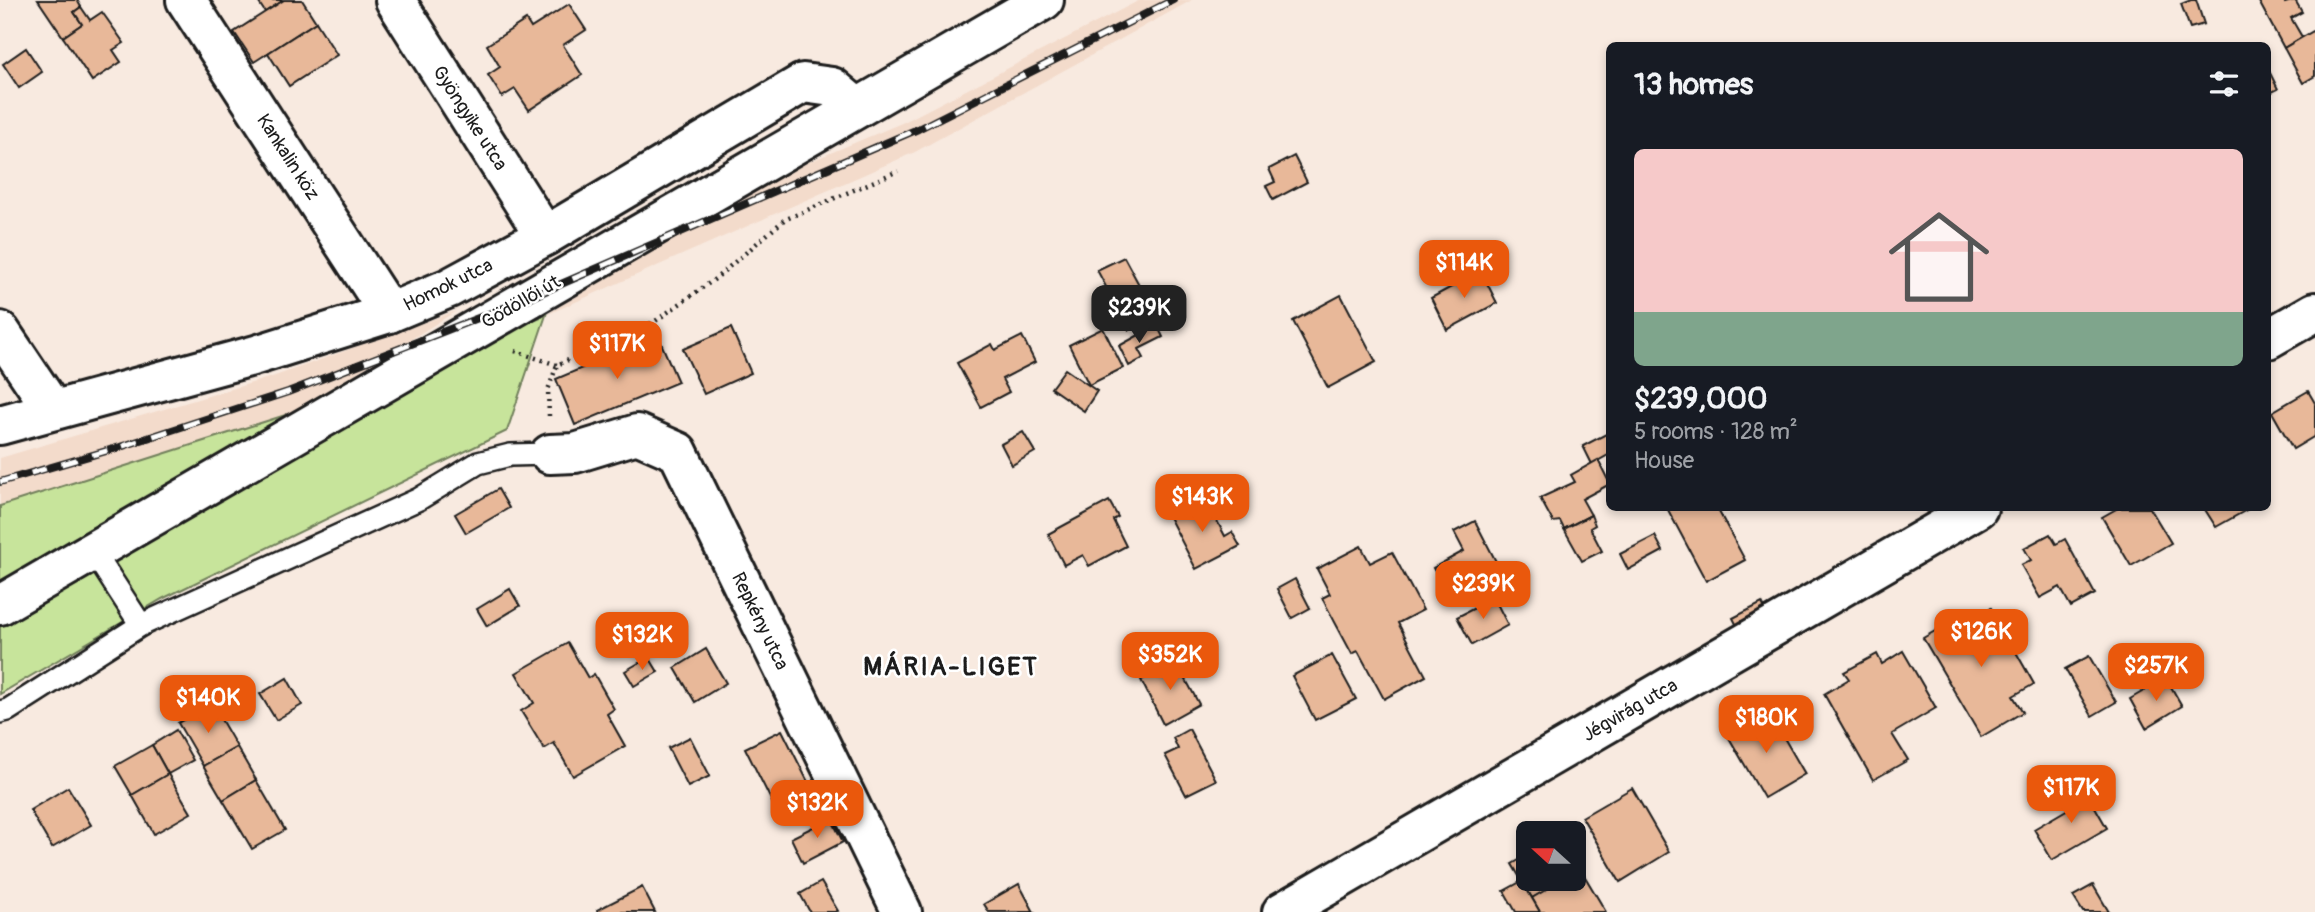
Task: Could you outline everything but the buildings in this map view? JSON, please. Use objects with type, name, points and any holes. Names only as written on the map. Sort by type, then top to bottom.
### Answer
[{"type":"street","name":"Kankalin köz","points":[[186,0],[389,313]]},
{"type":"street","name":"Gyöngyike utca","points":[[395,0],[545,236]]},
{"type":"street","name":"Gödöllői út","points":[[0,605],[1044,0]]},
{"type":"street","name":"Homok utca","points":[[0,425],[256,355],[389,313],[449,288],[545,236],[803,83],[832,87],[857,108]]},
{"type":"street","points":[[2271,337],[2315,312]]},
{"type":"street","points":[[0,331],[53,410]]},
{"type":"street","name":"Repkény utca","points":[[550,454],[575,453],[637,434],[678,452],[902,912]]},
{"type":"street","name":"Jégvirág utca","points":[[1282,912],[1973,511]]},
{"type":"lane","points":[[0,712],[8,710],[141,625],[419,499],[478,463],[510,455],[550,454]]},
{"type":"lane","points":[[93,551],[141,625]]},
{"type":"path","points":[[550,454],[548,390],[557,365],[654,322],[715,279],[784,220],[898,172]]},
{"type":"shaded area","points":[[1140,0],[1192,0],[915,152],[546,315],[759,183],[904,122]]},
{"type":"shaded area","points":[[456,311],[295,412],[0,506],[0,458],[275,376]]},
{"type":"green space","points":[[546,315],[507,431],[162,599],[0,694],[0,506],[295,412]]},
{"type":"railway","points":[[0,482],[120,447],[288,392],[522,301],[918,129],[1173,0]]},
{"type":"district","name":"MÁRIA-LIGET","points":[[951,667]]}]
